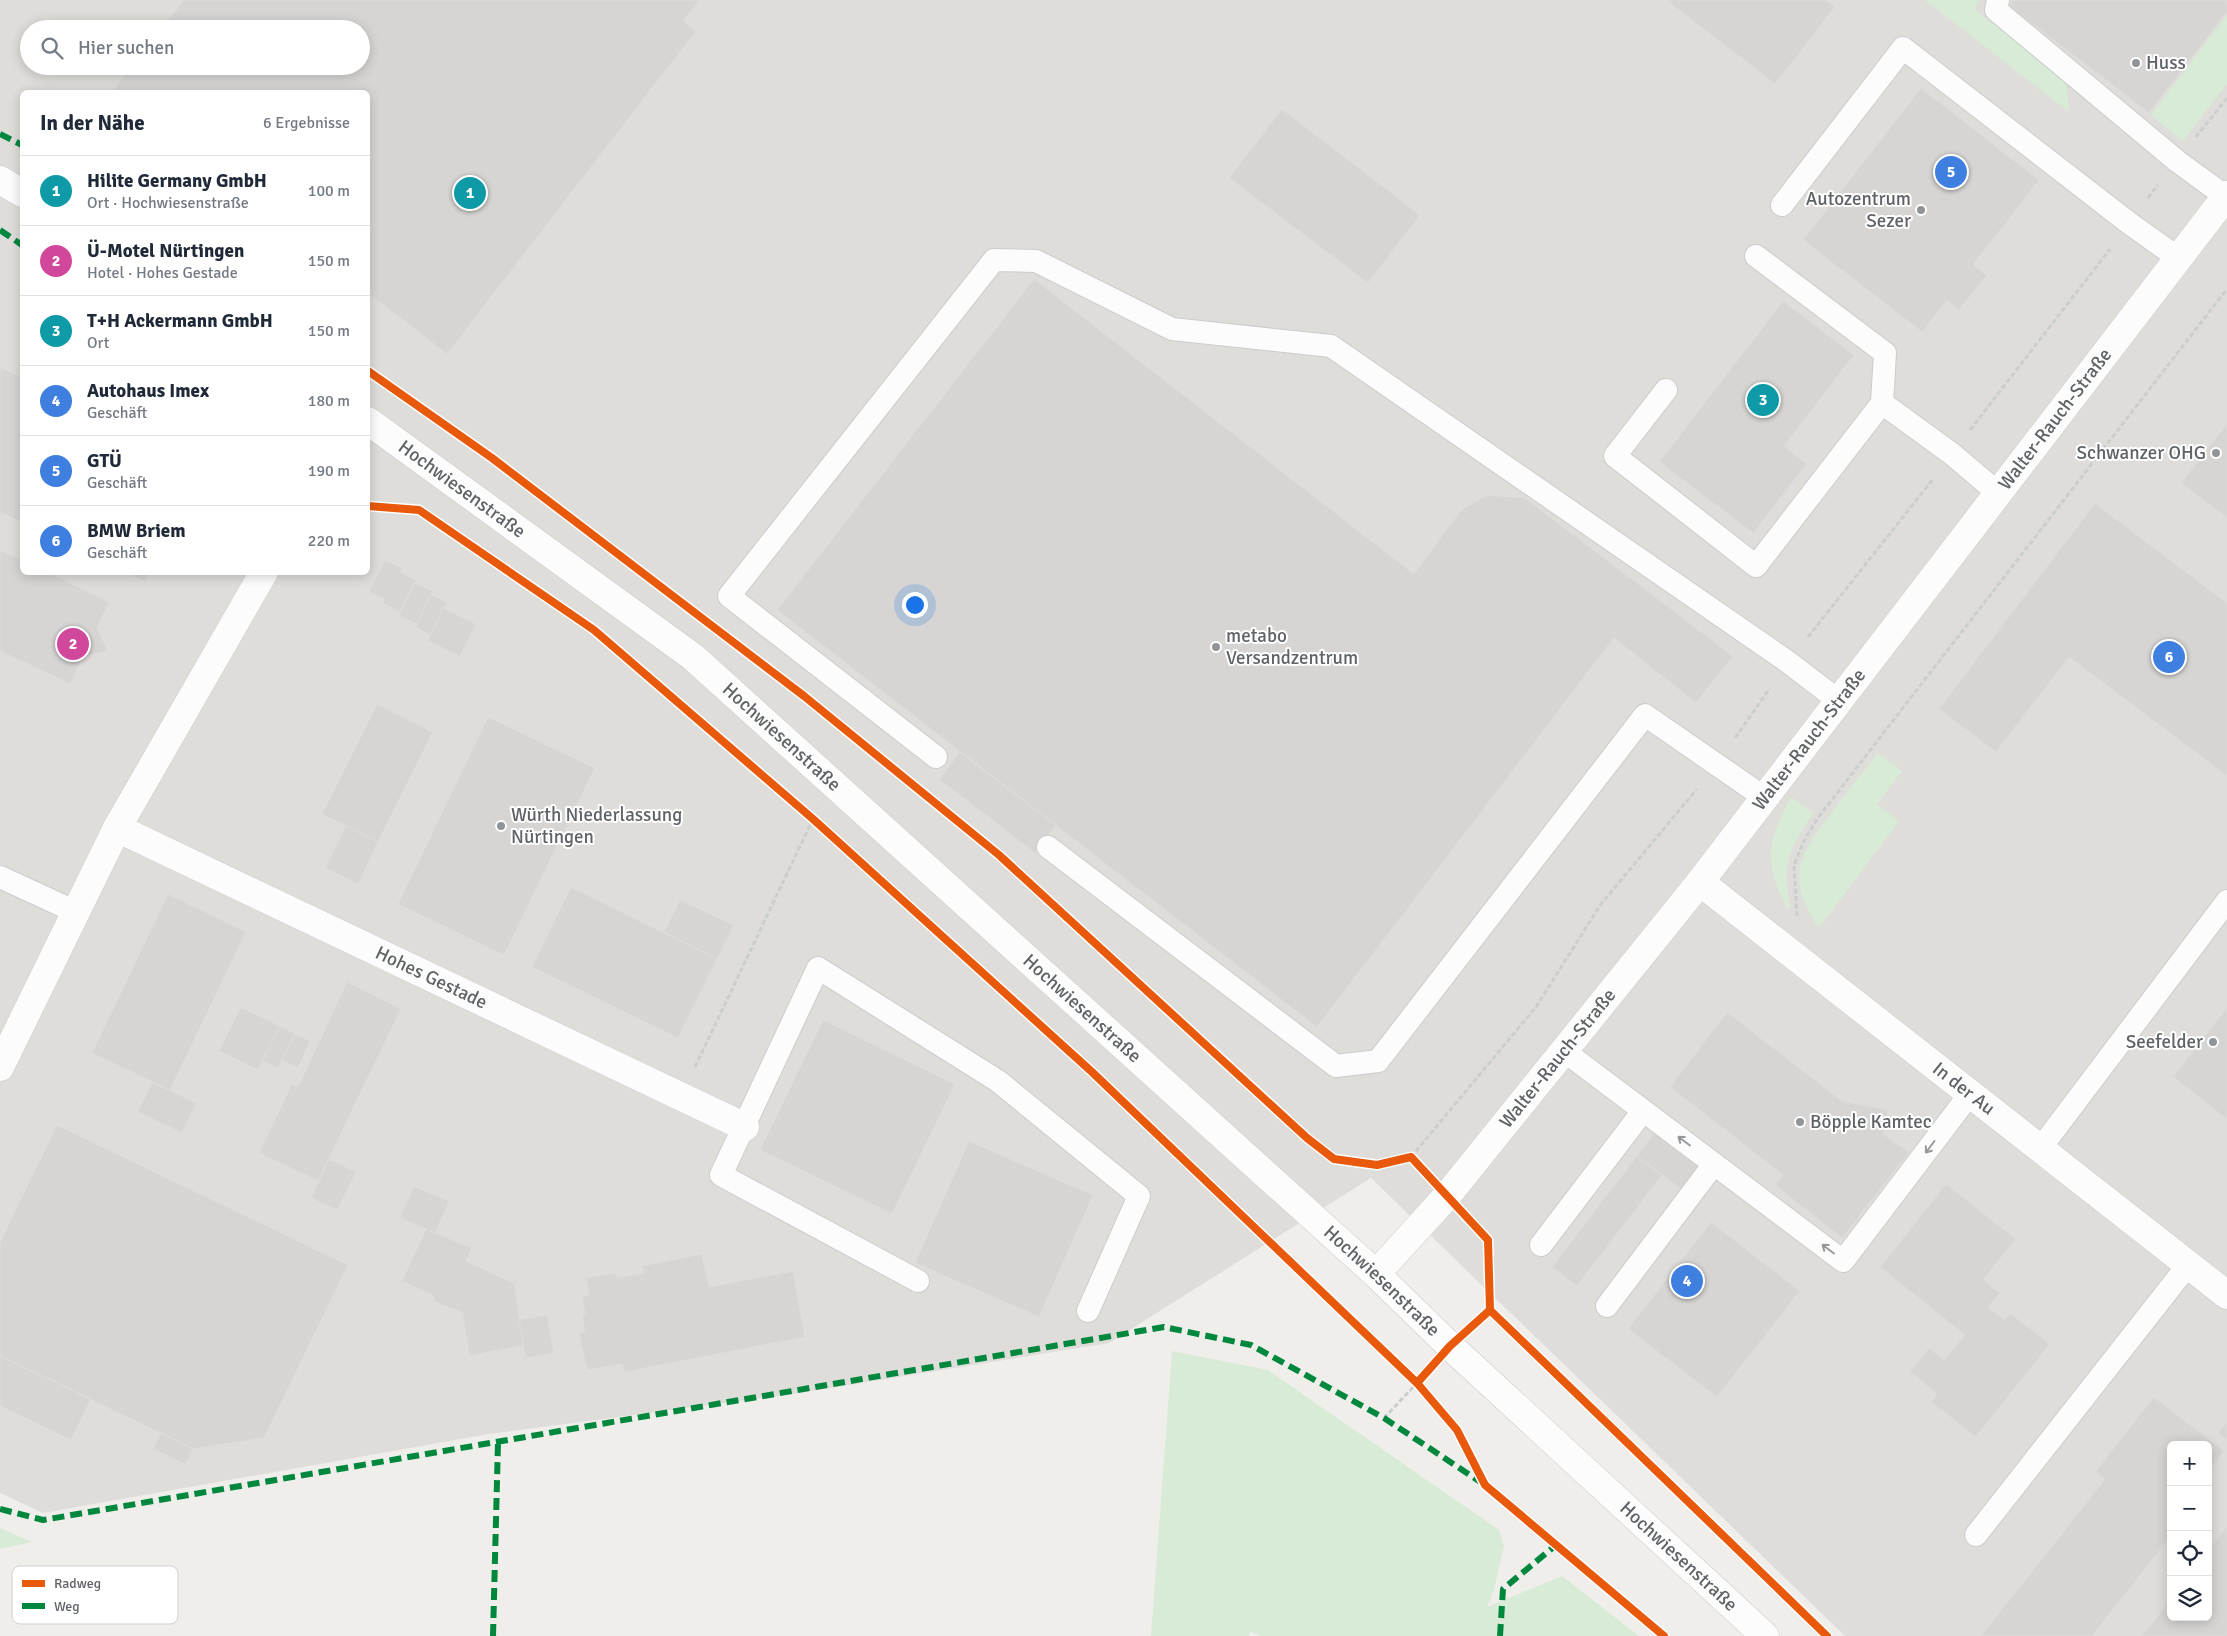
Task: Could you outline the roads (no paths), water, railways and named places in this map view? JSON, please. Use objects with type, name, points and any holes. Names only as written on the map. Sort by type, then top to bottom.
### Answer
[{"type":"street","points":[[0,180],[20,192]]},
{"type":"street","name":"Walter-Rauch-Straße","points":[[1376,1274],[1446,1197],[1700,882],[2226,196]]},
{"type":"street","name":"Hochwiesenstraße","points":[[370,422],[693,657],[1376,1274],[1484,1377],[1765,1636]]},
{"type":"street","points":[[0,1066],[116,828],[262,575]]},
{"type":"street","name":"Hohes Gestade","points":[[116,828],[745,1127]]},
{"type":"street","name":"In der Au","points":[[1700,882],[2227,1295]]},
{"type":"lane","points":[[1998,0],[1996,10],[2177,161],[2226,196]]},
{"type":"lane","points":[[1782,205],[1903,48],[2129,223],[2178,258]]},
{"type":"lane","points":[[1666,390],[1615,456],[1756,566],[1882,403],[1885,353],[1756,256]]},
{"type":"lane","points":[[936,757],[729,596],[994,260],[1036,261],[1172,330],[1332,346],[1788,662],[1839,701]]},
{"type":"lane","points":[[1882,403],[1952,454],[1998,493]]},
{"type":"lane","points":[[1048,847],[1336,1066],[1378,1061],[1645,715],[1765,798]]},
{"type":"lane","points":[[0,877],[76,912]]},
{"type":"lane","points":[[2040,1149],[2227,901]]},
{"type":"lane","points":[[918,1281],[722,1176],[818,968],[998,1080],[1139,1196],[1088,1312]]},
{"type":"lane","points":[[1564,1051],[1843,1261],[1970,1094]]},
{"type":"lane","points":[[1542,1245],[1643,1111]]},
{"type":"lane","points":[[1607,1306],[1714,1164]]},
{"type":"lane","points":[[1976,1535],[2188,1265]]},
{"type":"place","name":"Huss","points":[[2136,63]]},
{"type":"place","name":"GTÜ","points":[[1951,172]]},
{"type":"place","name":"Hilite Germany GmbH","points":[[470,193]]},
{"type":"place","name":"Autozentrum Sezer","points":[[1921,210]]},
{"type":"place","name":"T+H Ackermann GmbH","points":[[1763,400]]},
{"type":"place","name":"Schwanzer OHG","points":[[2216,453]]},
{"type":"place","name":"Ü-Motel Nürtingen","points":[[73,644]]},
{"type":"place","name":"metabo Versandzentrum","points":[[1216,647]]},
{"type":"place","name":"BMW Briem","points":[[2169,657]]},
{"type":"place","name":"Würth Niederlassung Nürtingen","points":[[501,826]]},
{"type":"place","name":"Seefelder","points":[[2213,1042]]},
{"type":"place","name":"Böpple Kamtec","points":[[1800,1122]]},
{"type":"place","name":"Autohaus Imex","points":[[1687,1281]]}]
